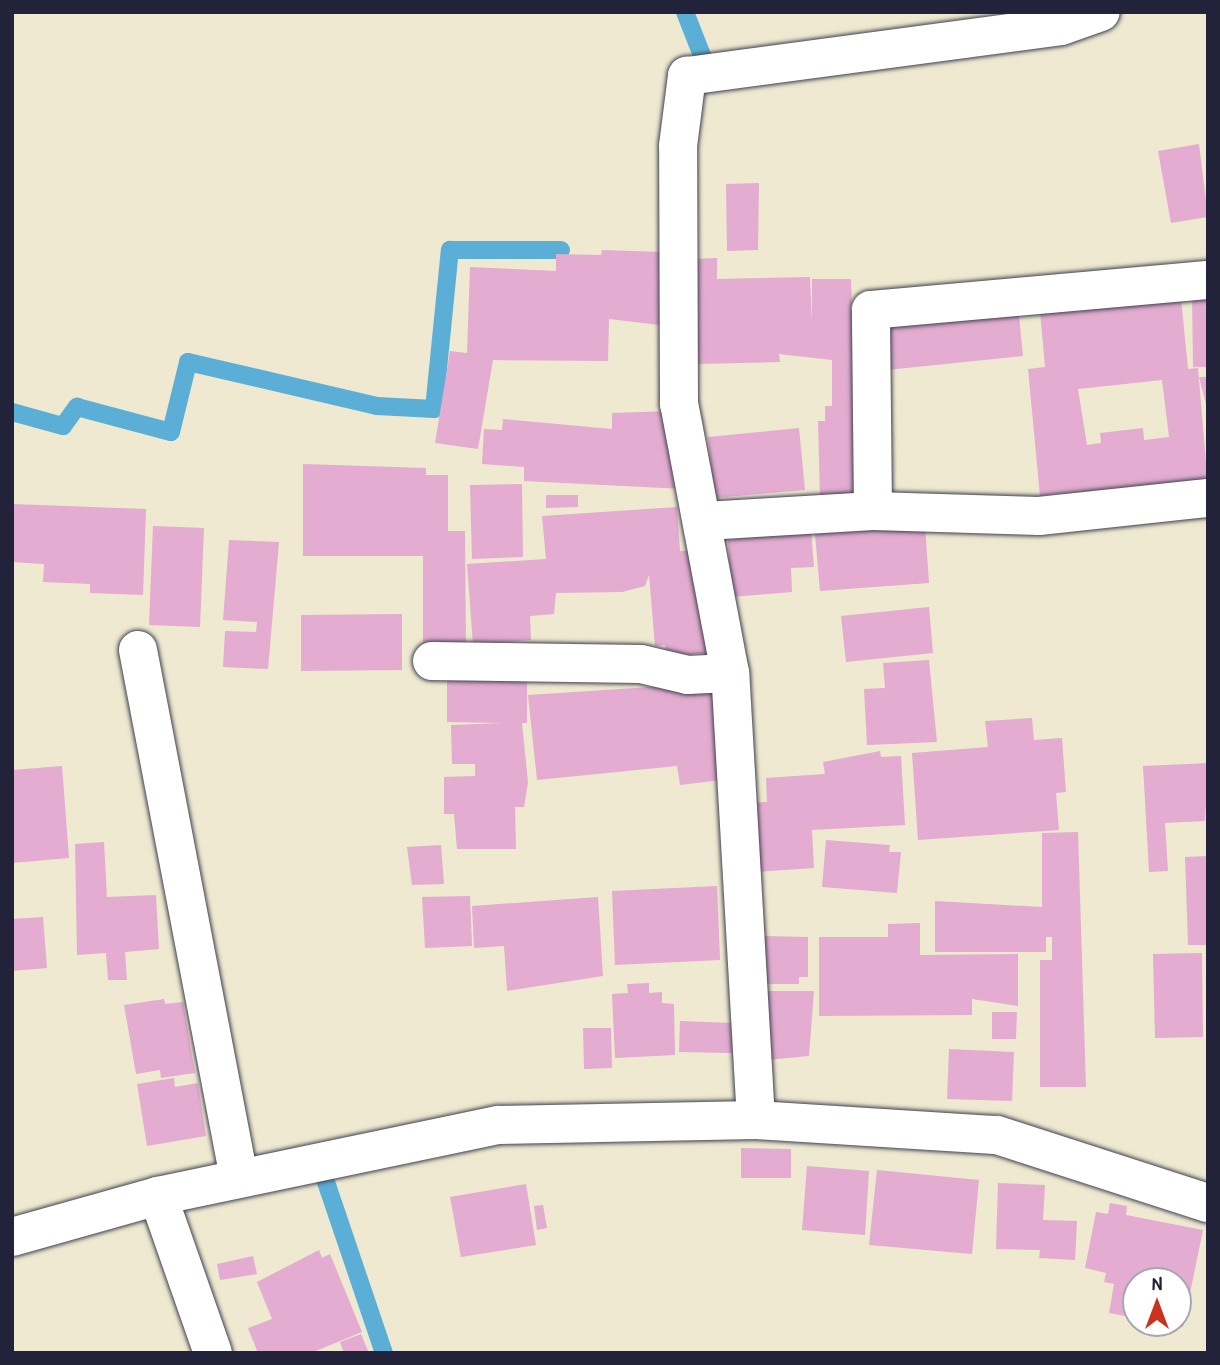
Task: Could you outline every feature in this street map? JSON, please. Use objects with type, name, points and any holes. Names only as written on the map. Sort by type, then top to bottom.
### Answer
[{"type":"street","points":[[756,1120],[730,673],[705,521],[679,404],[678,146],[687,76],[1061,26],[1101,12]]},
{"type":"street","points":[[873,511],[871,310],[1208,280]]},
{"type":"street","points":[[705,521],[873,511],[1039,516],[1208,498]]},
{"type":"street","points":[[138,650],[239,1178]]},
{"type":"street","points":[[432,661],[641,664],[688,675],[730,673]]},
{"type":"street","points":[[12,1237],[158,1196],[498,1125],[756,1120],[997,1135],[1208,1203]]},
{"type":"street","points":[[158,1196],[214,1353]]},
{"type":"building","points":[[1199,144],[1208,217],[1171,223],[1158,151]]},
{"type":"building","points":[[759,183],[758,250],[727,251],[726,184]]},
{"type":"building","points":[[602,250],[662,252],[668,326],[609,319],[608,361],[493,360],[478,449],[435,443],[450,351],[467,353],[470,267],[556,271],[556,254],[601,255]]},
{"type":"building","points":[[717,258],[717,279],[810,277],[812,323],[812,279],[851,279],[859,498],[820,499],[818,421],[825,421],[825,406],[832,406],[832,360],[779,354],[780,362],[697,364],[693,259]]},
{"type":"building","points":[[1192,292],[1208,292],[1208,367],[1193,367]]},
{"type":"building","points":[[1181,298],[1188,369],[1198,368],[1208,486],[1068,502],[1065,493],[1040,496],[1028,369],[1045,367],[1040,311]],"holes":[[[1162,380],[1169,437],[1144,440],[1143,428],[1100,433],[1101,443],[1087,445],[1078,389]]]},
{"type":"building","points":[[1018,306],[1023,356],[887,370],[882,319]]},
{"type":"building","points":[[1199,377],[1208,377],[1208,408],[1207,408]]},
{"type":"building","points":[[671,411],[683,489],[524,481],[524,467],[482,464],[484,429],[502,430],[503,419],[612,429],[612,413]]},
{"type":"building","points":[[799,428],[805,490],[714,498],[708,437]]},
{"type":"building","points":[[303,464],[426,468],[426,475],[448,475],[448,531],[465,531],[466,651],[423,652],[423,556],[303,556]]},
{"type":"building","points":[[522,484],[523,557],[472,559],[470,485]]},
{"type":"building","points":[[546,495],[578,495],[578,507],[546,508]]},
{"type":"building","points":[[12,504],[146,509],[143,595],[90,593],[90,584],[43,582],[44,564],[12,562]]},
{"type":"building","points":[[677,507],[680,551],[692,550],[708,653],[666,656],[665,645],[655,646],[649,575],[645,586],[622,592],[556,593],[554,614],[530,616],[531,640],[473,645],[467,564],[546,559],[542,516]]},
{"type":"building","points":[[153,526],[204,528],[200,627],[149,625]]},
{"type":"building","points":[[925,526],[929,583],[820,591],[815,534]]},
{"type":"building","points":[[811,530],[814,567],[791,568],[792,592],[731,597],[728,540]]},
{"type":"building","points":[[229,540],[279,542],[268,669],[223,667],[225,631],[256,632],[257,622],[223,620]]},
{"type":"building","points":[[929,607],[933,653],[846,662],[841,616]]},
{"type":"building","points":[[402,614],[402,670],[301,671],[301,615]]},
{"type":"building","points":[[929,660],[937,742],[867,745],[864,689],[885,688],[883,663]]},
{"type":"building","points":[[447,677],[527,677],[527,723],[522,723],[528,782],[524,807],[515,807],[516,849],[457,849],[454,814],[444,814],[444,777],[475,776],[475,764],[452,764],[451,725],[503,723],[447,722]]},
{"type":"building","points":[[712,683],[721,780],[680,785],[677,766],[537,780],[528,695]]},
{"type":"building","points":[[1032,718],[1034,740],[1062,738],[1066,792],[1056,793],[1059,830],[918,840],[912,753],[988,747],[985,721]]},
{"type":"building","points":[[880,751],[881,757],[901,756],[905,825],[812,830],[814,868],[755,872],[751,803],[767,802],[766,778],[825,774],[823,762]]},
{"type":"building","points":[[1208,763],[1205,821],[1165,823],[1168,871],[1149,872],[1143,766]]},
{"type":"building","points":[[62,766],[69,858],[12,863],[12,770]]},
{"type":"building","points":[[1078,832],[1086,1087],[1040,1087],[1040,960],[1052,960],[1052,937],[1046,937],[1046,952],[935,952],[935,901],[1042,907],[1042,833]]},
{"type":"building","points":[[826,840],[890,845],[889,852],[901,852],[897,893],[822,887]]},
{"type":"building","points":[[104,842],[107,897],[156,895],[159,949],[125,952],[127,980],[108,980],[106,953],[77,955],[75,844]]},
{"type":"building","points":[[441,845],[444,884],[412,885],[407,847]]},
{"type":"building","points":[[1208,856],[1208,945],[1188,945],[1185,857]]},
{"type":"building","points":[[717,886],[720,960],[615,965],[612,891]]},
{"type":"building","points":[[470,896],[472,946],[425,948],[422,897]]},
{"type":"building","points":[[598,897],[603,976],[507,991],[504,946],[474,948],[472,906]]},
{"type":"building","points":[[43,917],[47,968],[12,971],[12,919]]},
{"type":"building","points":[[920,923],[920,955],[1018,954],[1018,1006],[972,999],[972,1015],[819,1016],[819,937],[888,937],[888,924]]},
{"type":"building","points":[[764,936],[808,937],[808,977],[799,977],[799,984],[767,984]]},
{"type":"building","points":[[1202,953],[1203,1037],[1155,1038],[1153,954]]},
{"type":"building","points":[[649,983],[649,993],[662,992],[662,1003],[674,1004],[675,1055],[615,1058],[612,994],[628,993],[627,984]]},
{"type":"building","points":[[767,991],[814,991],[809,1056],[767,1060]]},
{"type":"building","points":[[164,999],[165,1004],[183,1002],[195,1073],[161,1078],[160,1070],[136,1074],[124,1005]]},
{"type":"building","points":[[992,1012],[1017,1012],[1016,1039],[992,1039]]},
{"type":"building","points":[[680,1021],[733,1023],[732,1053],[679,1052]]},
{"type":"building","points":[[583,1028],[611,1028],[612,1068],[584,1069]]},
{"type":"building","points":[[949,1049],[1014,1052],[1012,1101],[947,1099]]},
{"type":"building","points":[[174,1078],[175,1087],[198,1083],[206,1136],[147,1146],[137,1084]]},
{"type":"building","points":[[741,1148],[791,1149],[791,1178],[741,1178]]},
{"type":"building","points":[[807,1166],[869,1171],[865,1235],[802,1230]]},
{"type":"building","points":[[877,1170],[979,1180],[972,1254],[869,1245]]},
{"type":"building","points":[[998,1183],[1045,1185],[1043,1220],[1077,1221],[1075,1260],[1039,1258],[1040,1250],[996,1249]]},
{"type":"building","points":[[526,1184],[536,1245],[461,1257],[450,1197]]},
{"type":"building","points":[[1110,1203],[1127,1206],[1126,1215],[1203,1230],[1192,1283],[1192,1267],[1122,1267],[1122,1315],[1109,1313],[1114,1284],[1104,1282],[1106,1273],[1085,1268],[1096,1212],[1108,1214]]},
{"type":"building","points":[[543,1205],[547,1228],[537,1230],[534,1206]]},
{"type":"building","points":[[319,1250],[322,1258],[330,1254],[362,1332],[311,1353],[258,1353],[248,1328],[272,1319],[257,1282]]},
{"type":"building","points":[[253,1256],[257,1274],[220,1280],[217,1264]]},
{"type":"building","points":[[361,1334],[369,1353],[344,1353],[340,1342]]},
{"type":"waterway","points":[[685,12],[703,58]]},
{"type":"waterway","points":[[12,412],[63,426],[77,407],[171,432],[188,362],[377,406],[434,409],[450,250],[561,250]]},
{"type":"waterway","points":[[326,1182],[384,1353]]}]
